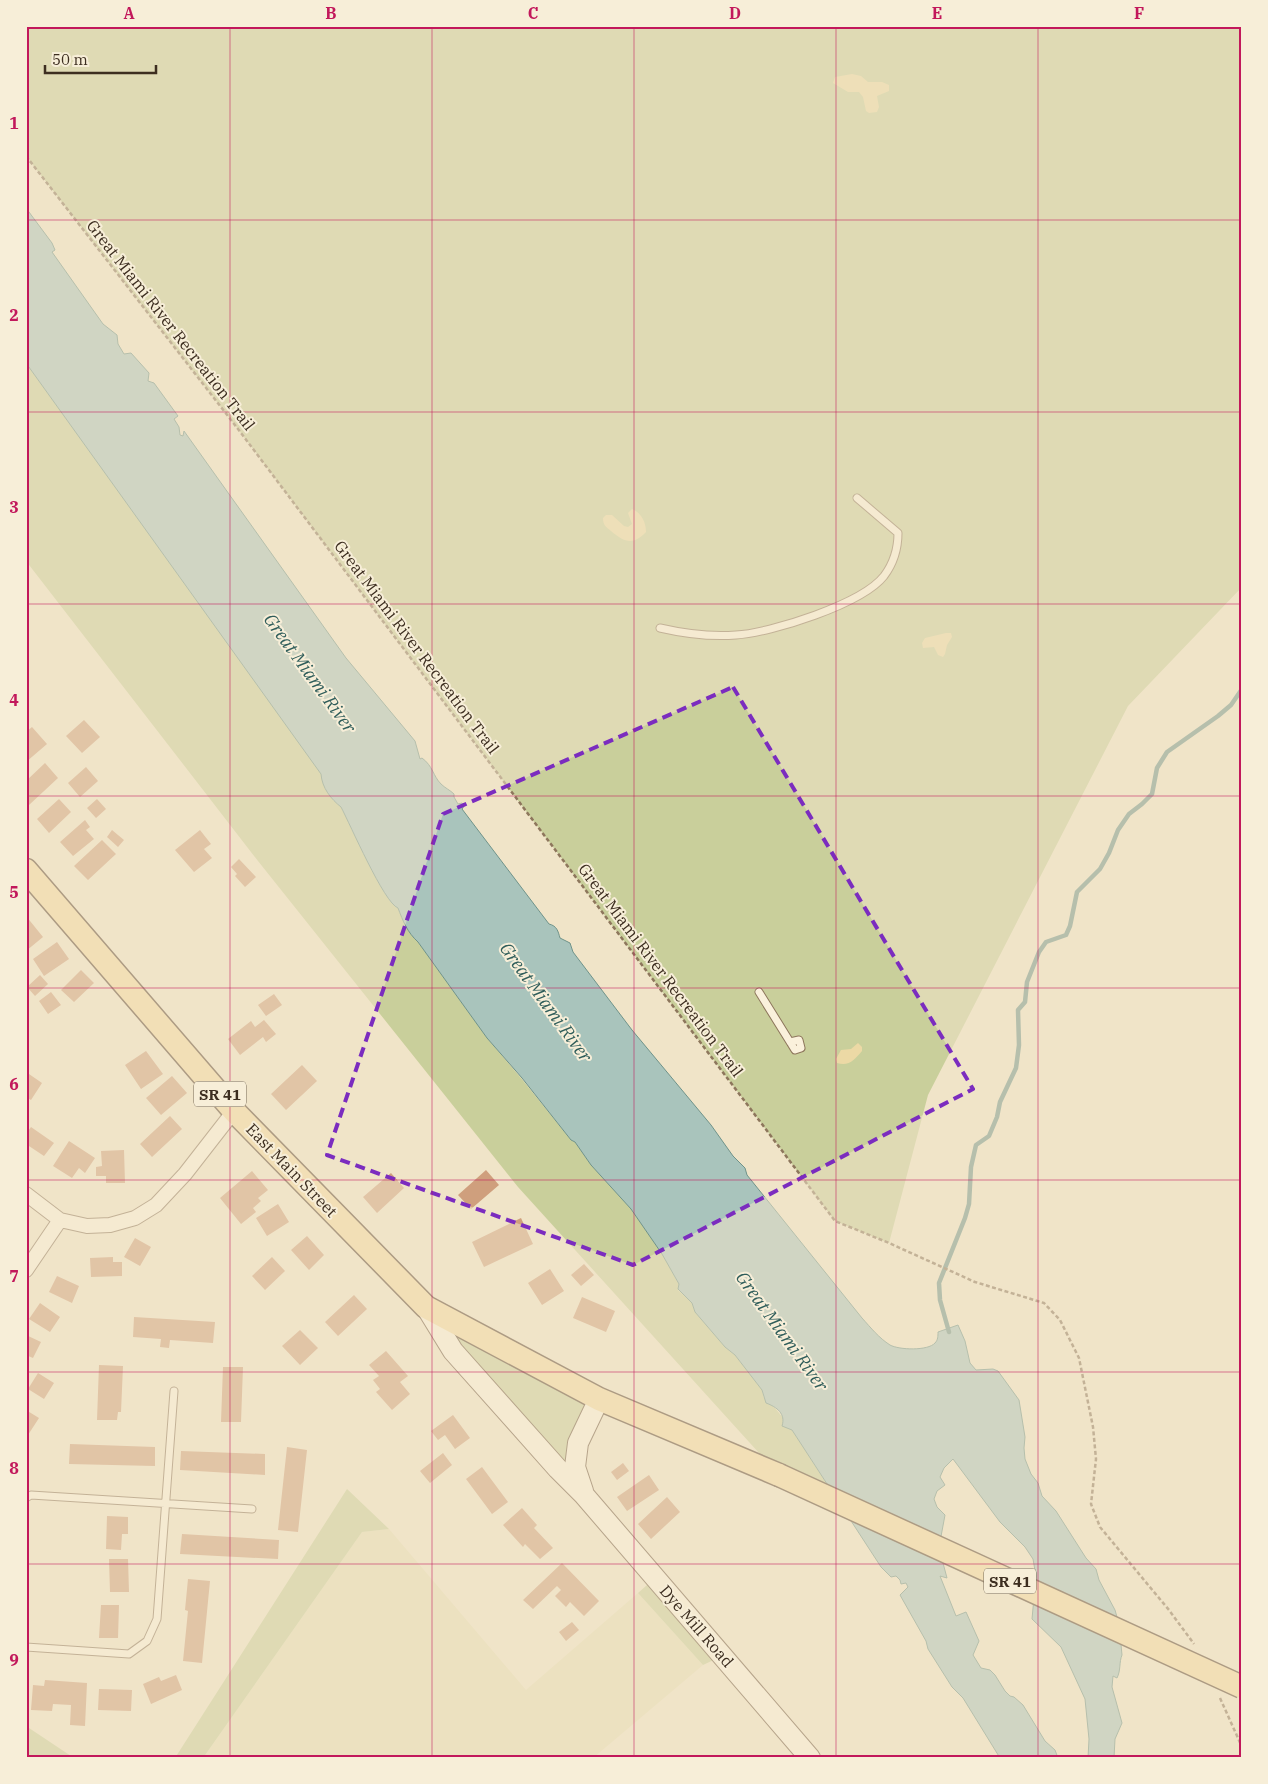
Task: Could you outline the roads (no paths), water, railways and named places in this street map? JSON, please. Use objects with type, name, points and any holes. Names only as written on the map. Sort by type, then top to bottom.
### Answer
[{"type":"main road","name":"East Main Street","points":[[26,870],[234,1111],[426,1307]]},
{"type":"main road","name":"SR 41","points":[[426,1307],[599,1399],[779,1475],[1242,1687]]},
{"type":"street","points":[[26,1194],[60,1220],[87,1226],[110,1225],[136,1218],[156,1205],[185,1174],[234,1111]]},
{"type":"street","points":[[26,1270],[60,1220]]},
{"type":"street","name":"Dye Mill Road","points":[[426,1307],[453,1351],[558,1469],[584,1495],[810,1758]]},
{"type":"street","name":"Dye Mill Road","points":[[584,1495],[575,1467],[578,1443],[599,1399]]},
{"type":"lane","points":[[660,628],[685,634],[712,636],[757,633],[804,618],[854,598],[883,577],[894,556],[898,538],[898,533],[857,498]]},
{"type":"lane","points":[[759,992],[790,1042]]},
{"type":"lane","points":[[26,1647],[129,1654],[147,1641],[157,1619],[174,1391]]},
{"type":"lane","points":[[26,1498],[31,1495],[252,1509]]},
{"type":"water","name":"Great Miami River","points":[[26,208],[52,243],[55,250],[52,252],[103,324],[117,335],[118,344],[124,354],[131,353],[149,373],[148,381],[154,383],[178,416],[174,419],[179,427],[180,435],[183,436],[184,431],[346,658],[415,741],[420,759],[422,758],[426,761],[438,781],[454,794],[458,804],[462,803],[464,806],[462,809],[549,924],[555,927],[560,938],[570,943],[573,952],[632,1030],[711,1125],[733,1156],[745,1168],[747,1175],[862,1318],[875,1333],[890,1345],[906,1349],[931,1346],[937,1341],[938,1332],[958,1325],[965,1341],[970,1363],[976,1370],[993,1369],[998,1371],[1019,1400],[1025,1437],[1025,1459],[1031,1474],[1038,1483],[1042,1496],[1056,1511],[1086,1558],[1096,1569],[1099,1580],[1115,1610],[1119,1624],[1122,1655],[1117,1678],[1113,1676],[1112,1687],[1122,1723],[1115,1739],[1114,1758],[1088,1758],[1089,1739],[1085,1699],[1061,1647],[1032,1619],[1036,1576],[1033,1559],[1025,1547],[1000,1522],[953,1459],[944,1468],[940,1477],[945,1485],[937,1491],[934,1499],[937,1507],[945,1515],[937,1558],[943,1563],[947,1578],[940,1576],[956,1616],[966,1612],[979,1641],[973,1655],[981,1668],[990,1670],[1005,1691],[1023,1705],[1045,1741],[1055,1750],[1058,1758],[1000,1758],[963,1698],[952,1687],[928,1649],[926,1641],[900,1595],[908,1587],[906,1583],[901,1584],[896,1576],[891,1577],[881,1567],[792,1430],[782,1426],[783,1418],[780,1412],[766,1403],[762,1390],[735,1355],[725,1347],[695,1312],[692,1303],[678,1289],[679,1284],[662,1254],[631,1209],[591,1165],[575,1142],[571,1140],[522,1078],[487,1038],[411,934],[398,908],[392,903],[376,878],[341,807],[325,788],[321,774],[26,363]]},
{"type":"waterway","points":[[949,1332],[940,1300],[939,1283],[969,1204],[971,1167],[976,1145],[989,1136],[997,1117],[1000,1102],[1016,1068],[1019,1045],[1018,1010],[1025,1002],[1027,982],[1039,952],[1046,942],[1066,935],[1070,926],[1077,892],[1100,869],[1118,830],[1129,814],[1152,794],[1157,768],[1167,752],[1218,716],[1231,705],[1242,689]]}]
